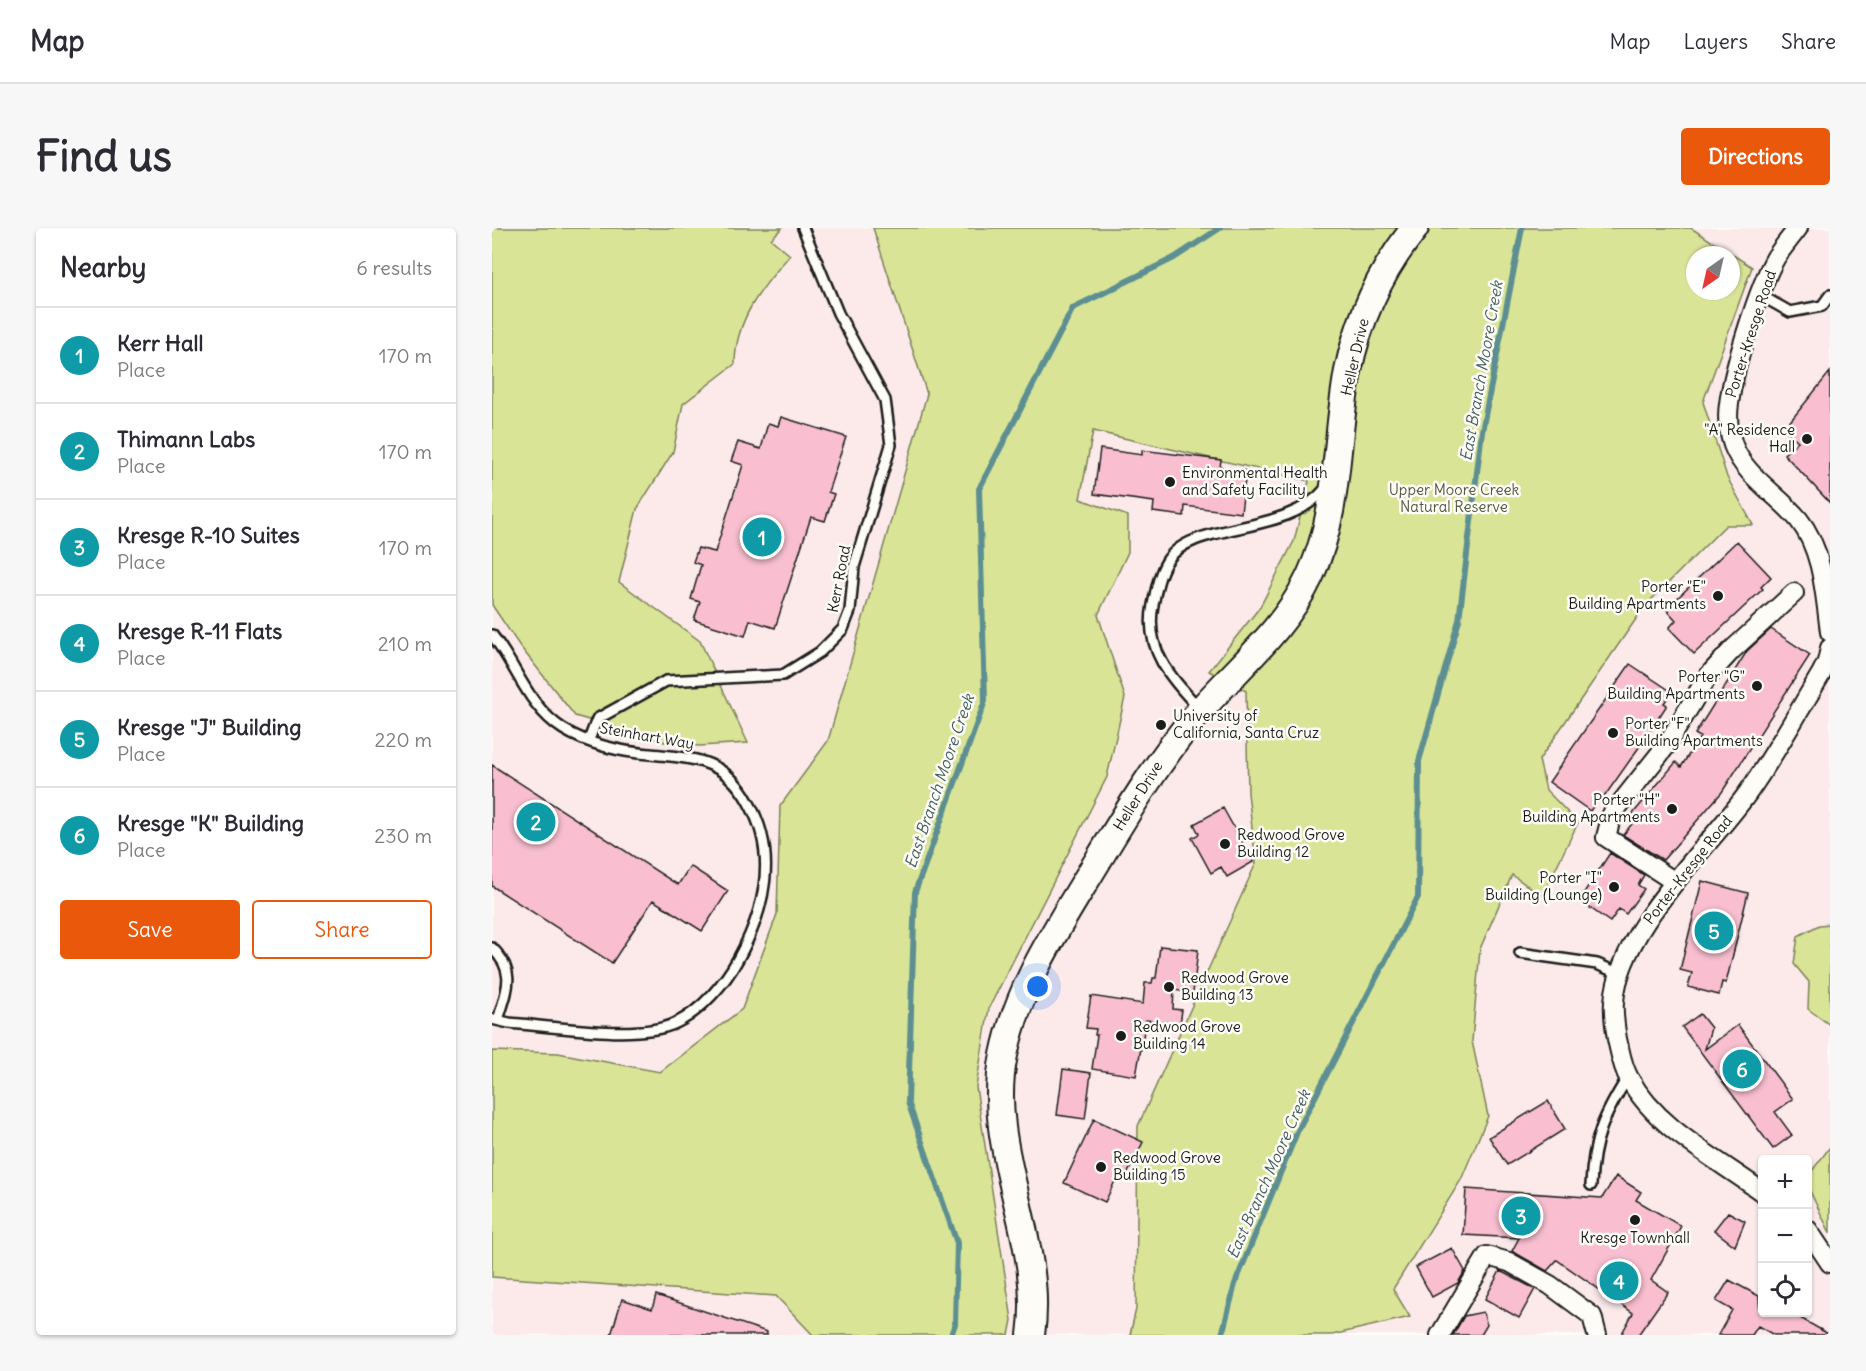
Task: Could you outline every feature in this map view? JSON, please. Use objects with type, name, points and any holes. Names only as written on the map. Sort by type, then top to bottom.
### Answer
[{"type":"main road","name":"Heller Drive","points":[[1031,1335],[1029,1261],[1001,1127],[999,1095],[1009,1033],[1029,978],[1061,921],[1152,773],[1201,710],[1278,626],[1309,579],[1325,537],[1348,373],[1358,331],[1384,271],[1415,228]]},
{"type":"street","name":"Porter-Kresge Road","points":[[1798,228],[1777,257],[1760,295],[1732,384],[1729,425],[1733,445],[1744,466],[1798,519],[1812,540],[1820,569],[1830,632]]},
{"type":"street","points":[[1675,882],[1606,837],[1612,814],[1666,747],[1708,676],[1732,650],[1794,592]]},
{"type":"street","name":"Porter-Kresge Road","points":[[1758,1189],[1692,1143],[1653,1112],[1628,1077],[1620,1053],[1614,1002],[1620,974],[1631,946],[1675,882],[1717,834],[1748,792],[1825,676],[1830,648]]},
{"type":"street","points":[[1812,1236],[1830,1263]]},
{"type":"street","points":[[1440,1335],[1487,1256],[1509,1262],[1550,1285],[1592,1316],[1597,1335]]},
{"type":"lane","name":"Kerr Road","points":[[589,740],[597,719],[666,681],[783,675],[820,652],[843,629],[850,610],[854,567],[891,445],[885,400],[838,313],[803,228]]},
{"type":"lane","points":[[1760,295],[1790,312],[1822,306],[1830,296]]},
{"type":"lane","points":[[1201,710],[1164,667],[1152,641],[1152,609],[1158,581],[1168,559],[1200,537],[1245,529],[1283,517],[1317,500],[1335,477]]},
{"type":"lane","name":"Steinhart Way","points":[[492,635],[536,705],[551,721],[589,740],[619,749],[681,756],[706,763],[739,786],[763,833],[767,861],[764,890],[758,915],[739,958],[721,984],[703,1003],[675,1024],[631,1032],[508,1023],[495,1020]]},
{"type":"lane","points":[[492,948],[504,959],[509,974],[495,1020]]},
{"type":"lane","points":[[1520,952],[1597,964],[1620,974]]},
{"type":"lane","points":[[1592,1185],[1593,1152],[1609,1108],[1628,1077]]},
{"type":"shaded area","name":"University of California, Santa Cruz","points":[[492,228],[1830,228],[1830,1335],[492,1335]]},
{"type":"green space","points":[[492,228],[782,228],[771,239],[790,255],[752,305],[740,333],[735,364],[683,404],[673,452],[637,509],[619,582],[700,641],[748,743],[699,746],[668,743],[575,716],[519,645],[492,605]]},
{"type":"green space","name":"Upper Moore Creek Natural Reserve","points":[[873,228],[1691,228],[1719,246],[1686,246],[1686,300],[1740,300],[1740,259],[1752,267],[1703,402],[1727,477],[1753,525],[1726,525],[1645,606],[1539,760],[1546,790],[1578,823],[1542,896],[1512,875],[1480,949],[1472,1041],[1488,1116],[1461,1180],[1393,1289],[1410,1317],[1332,1335],[1130,1335],[1136,1309],[1138,1126],[1256,863],[1248,793],[1246,691],[1209,671],[1260,607],[1294,541],[1309,481],[1093,431],[1080,499],[1128,516],[1128,552],[1098,615],[1125,697],[1107,777],[989,1008],[976,1087],[1012,1320],[1009,1335],[813,1335],[776,1296],[492,1277],[492,1051],[558,1053],[660,1072],[742,1009],[777,914],[780,806],[828,741],[927,394]]},
{"type":"green space","points":[[1830,924],[1830,1025],[1808,1009],[1809,982],[1794,964],[1798,936],[1819,925]]},
{"type":"green space","points":[[1830,1147],[1830,1233],[1812,1195],[1812,1171]]},
{"type":"building","name":"\"A\" Residence Hall","points":[[1830,372],[1830,503],[1784,454],[1798,441],[1784,429]]},
{"type":"building","points":[[781,417],[846,437],[828,492],[834,494],[825,521],[811,517],[775,628],[750,620],[745,636],[694,620],[700,602],[691,599],[701,565],[693,562],[698,548],[715,552],[743,465],[731,461],[738,442],[761,449],[768,423],[778,426]]},
{"type":"building","name":"Environmental Health and Safety Facility","points":[[1100,449],[1142,455],[1142,450],[1221,460],[1220,467],[1246,471],[1241,513],[1185,506],[1184,516],[1153,512],[1154,502],[1094,494]]},
{"type":"building","name":"Porter \"E\" Building Apartments","points":[[1737,541],[1771,577],[1761,587],[1763,589],[1694,654],[1669,628],[1676,620],[1666,609]]},
{"type":"building","points":[[1771,629],[1810,655],[1722,792],[1663,860],[1623,835],[1635,820],[1631,816],[1676,762],[1681,767],[1700,737],[1695,734],[1747,651]]},
{"type":"building","name":"Porter \"F\" Building Apartments","points":[[1630,664],[1672,692],[1664,703],[1667,705],[1642,743],[1602,800],[1599,798],[1590,811],[1549,782]]},
{"type":"building","points":[[492,765],[678,885],[690,866],[728,891],[702,931],[653,900],[612,963],[492,886]]},
{"type":"building","name":"Redwood Grove Building 12","points":[[1223,808],[1253,862],[1227,877],[1221,867],[1211,873],[1192,838],[1199,834],[1194,824]]},
{"type":"building","name":"Porter \"I\" Building (Lounge)","points":[[1610,853],[1644,875],[1638,885],[1644,889],[1626,914],[1619,909],[1610,922],[1579,900]]},
{"type":"building","points":[[1702,881],[1748,893],[1726,983],[1722,982],[1719,995],[1688,987],[1692,973],[1680,970]]},
{"type":"building","points":[[1160,946],[1198,950],[1193,993],[1174,990],[1173,1009],[1182,1010],[1180,1024],[1146,1020],[1136,1076],[1092,1069],[1097,1035],[1095,1035],[1096,1029],[1086,1028],[1091,996],[1143,1004],[1145,983],[1152,983],[1153,978],[1156,978]]},
{"type":"building","points":[[1700,1014],[1711,1028],[1705,1049],[1738,1025],[1793,1099],[1775,1112],[1792,1135],[1773,1149],[1682,1027]]},
{"type":"building","points":[[1063,1069],[1091,1073],[1085,1119],[1057,1115]]},
{"type":"building","points":[[1548,1101],[1565,1129],[1507,1165],[1489,1137]]},
{"type":"building","name":"Redwood Grove Building 15","points":[[1094,1119],[1143,1142],[1124,1181],[1117,1177],[1105,1202],[1064,1183]]},
{"type":"building","points":[[1616,1176],[1641,1192],[1636,1200],[1681,1226],[1651,1280],[1668,1292],[1638,1335],[1621,1335],[1633,1313],[1557,1260],[1547,1271],[1512,1251],[1519,1238],[1463,1235],[1466,1189],[1602,1198]]},
{"type":"building","points":[[1728,1212],[1745,1221],[1735,1246],[1714,1230]]},
{"type":"building","points":[[1452,1248],[1465,1271],[1458,1283],[1432,1297],[1416,1267]]},
{"type":"building","points":[[1500,1271],[1535,1289],[1519,1318],[1485,1299]]},
{"type":"building","points":[[1729,1280],[1758,1295],[1758,1317],[1799,1317],[1830,1335],[1774,1335],[1758,1326],[1752,1335],[1718,1335],[1732,1310],[1716,1301]]},
{"type":"building","points":[[656,1295],[767,1332],[767,1335],[611,1335],[622,1299],[652,1309]]},
{"type":"building","points":[[1483,1312],[1487,1325],[1481,1335],[1453,1335],[1464,1316]]},
{"type":"waterway","name":"East Branch Moore Creek","points":[[951,1335],[955,1324],[957,1243],[908,1102],[915,892],[985,701],[979,489],[1073,308],[1174,258],[1220,228]]},
{"type":"waterway","name":"East Branch Moore Creek","points":[[1222,1335],[1235,1284],[1297,1132],[1418,897],[1419,761],[1459,620],[1482,431],[1522,228]]},
{"type":"place","name":"\"A\" Residence Hall","points":[[1807,439]]},
{"type":"place","name":"Environmental Health and Safety Facility","points":[[1170,482]]},
{"type":"place","name":"Kerr Hall","points":[[762,537]]},
{"type":"place","name":"Porter \"E\" Building Apartments","points":[[1718,596]]},
{"type":"place","name":"Porter \"G\" Building Apartments","points":[[1757,686]]},
{"type":"place","name":"University of California, Santa Cruz","points":[[1161,725]]},
{"type":"place","name":"Porter \"F\" Building Apartments","points":[[1613,733]]},
{"type":"place","name":"Porter \"H\" Building Apartments","points":[[1672,809]]},
{"type":"place","name":"Thimann Labs","points":[[536,822]]},
{"type":"place","name":"Redwood Grove Building 12","points":[[1225,844]]},
{"type":"place","name":"Porter \"I\" Building (Lounge)","points":[[1614,887]]},
{"type":"place","name":"Kresge \"J\" Building","points":[[1714,931]]},
{"type":"place","name":"Redwood Grove Building 13","points":[[1169,987]]},
{"type":"place","name":"Redwood Grove Building 14","points":[[1121,1036]]},
{"type":"place","name":"Kresge \"K\" Building","points":[[1742,1069]]},
{"type":"place","name":"Redwood Grove Building 15","points":[[1101,1167]]},
{"type":"place","name":"Kresge R-10 Suites","points":[[1521,1216]]},
{"type":"place","name":"Kresge Townhall","points":[[1635,1220]]},
{"type":"place","name":"Kresge R-11 Flats","points":[[1619,1281]]}]
